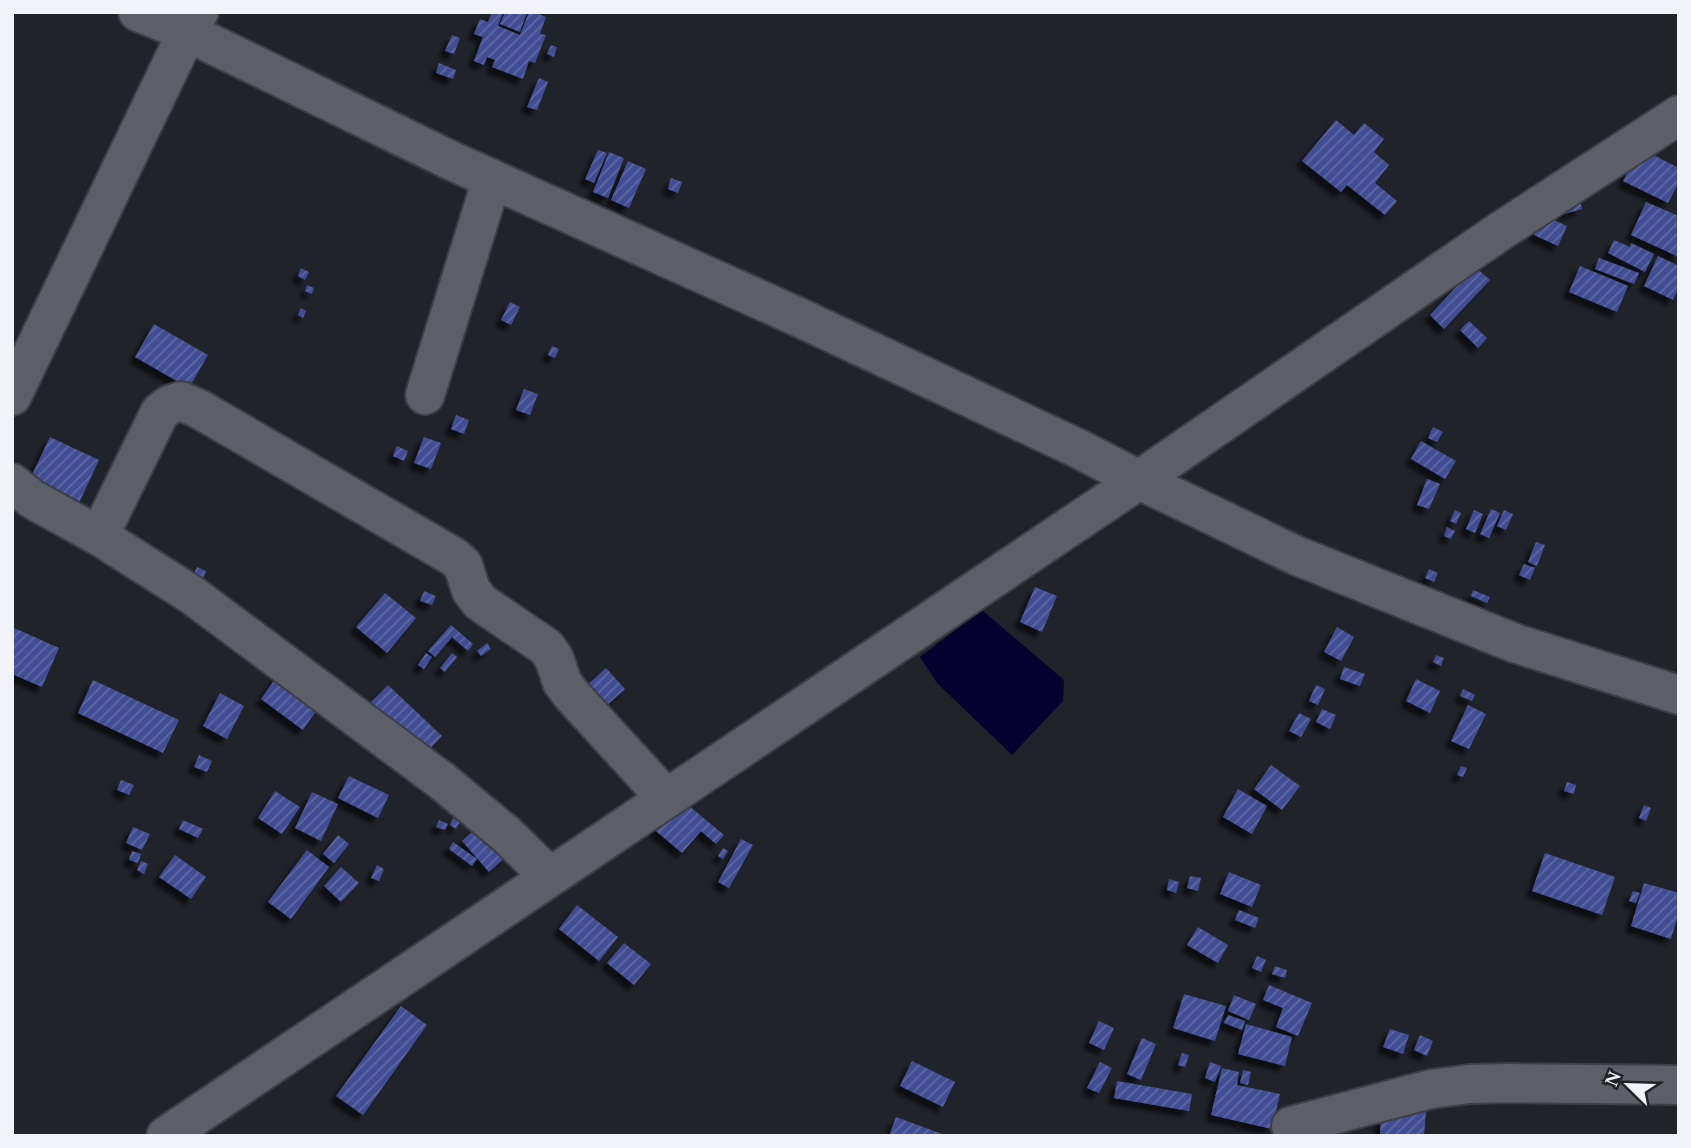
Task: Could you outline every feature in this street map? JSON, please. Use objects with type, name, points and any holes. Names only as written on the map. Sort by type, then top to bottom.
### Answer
[{"type":"street","points":[[138,12],[193,22],[492,179],[1077,448],[1295,555],[1517,644],[1679,695]]},
{"type":"street","points":[[12,396],[193,22]]},
{"type":"street","points":[[166,1136],[1139,480],[1499,232],[1679,115]]},
{"type":"street","points":[[425,395],[492,179]]},
{"type":"street","points":[[99,536],[160,412],[181,401],[199,409],[454,557],[463,565],[471,590],[480,602],[546,647],[570,693],[666,798]]},
{"type":"street","points":[[12,483],[32,499],[99,536],[192,595],[442,780],[550,877]]},
{"type":"street","points":[[1291,1126],[1432,1088],[1507,1083],[1679,1085]]},
{"type":"shaded area","points":[[982,610],[1064,680],[1063,701],[1012,755],[937,683],[920,657]]},
{"type":"building","points":[[492,12],[503,12],[498,26],[520,35],[529,12],[546,17],[540,34],[546,35],[535,63],[529,61],[523,79],[492,67],[495,60],[487,57],[484,65],[474,61],[483,37],[474,34],[480,19],[488,22]]},
{"type":"building","points":[[505,12],[527,12],[520,32],[500,24]]},
{"type":"building","points":[[452,35],[460,38],[454,54],[445,51]]},
{"type":"building","points":[[551,45],[557,47],[554,57],[547,54]]},
{"type":"building","points":[[439,63],[456,70],[453,79],[436,73]]},
{"type":"building","points":[[539,78],[548,82],[537,110],[527,107]]},
{"type":"building","points":[[1336,120],[1354,135],[1364,123],[1384,139],[1374,152],[1389,165],[1375,183],[1397,201],[1385,215],[1347,185],[1341,192],[1302,161]]},
{"type":"building","points":[[1640,148],[1679,168],[1679,182],[1668,203],[1623,181]]},
{"type":"building","points":[[598,150],[607,153],[594,183],[585,179]]},
{"type":"building","points":[[609,152],[624,158],[608,198],[593,192]]},
{"type":"building","points":[[628,161],[646,169],[629,208],[611,200]]},
{"type":"building","points":[[671,178],[682,182],[678,193],[668,189]]},
{"type":"building","points":[[1579,195],[1582,209],[1557,216]]},
{"type":"building","points":[[1646,202],[1679,216],[1679,257],[1631,235]]},
{"type":"building","points":[[1543,215],[1567,226],[1558,246],[1534,235]]},
{"type":"building","points":[[1614,240],[1630,247],[1631,243],[1654,254],[1645,272],[1608,253]]},
{"type":"building","points":[[1658,256],[1679,266],[1679,287],[1673,300],[1644,286]]},
{"type":"building","points":[[1599,258],[1639,273],[1634,284],[1595,269]]},
{"type":"building","points":[[1580,266],[1628,286],[1617,312],[1569,292]]},
{"type":"building","points":[[1475,267],[1490,280],[1444,329],[1430,315]]},
{"type":"building","points":[[301,268],[309,272],[305,280],[298,276]]},
{"type":"building","points":[[307,285],[314,288],[312,294],[305,291]]},
{"type":"building","points":[[510,302],[520,307],[511,325],[501,320]]},
{"type":"building","points":[[301,308],[306,311],[303,318],[298,315]]},
{"type":"building","points":[[1469,321],[1487,338],[1478,348],[1460,330]]},
{"type":"building","points":[[154,324],[208,355],[189,388],[135,357]]},
{"type":"building","points":[[552,346],[559,349],[555,358],[548,355]]},
{"type":"building","points":[[524,389],[538,394],[530,415],[516,410]]},
{"type":"building","points":[[456,415],[469,420],[464,434],[451,429]]},
{"type":"building","points":[[1433,427],[1443,432],[1437,442],[1428,438]]},
{"type":"building","points":[[50,437],[99,460],[79,503],[30,479]]},
{"type":"building","points":[[424,437],[441,443],[431,469],[414,463]]},
{"type":"building","points":[[1421,441],[1456,461],[1445,479],[1411,459]]},
{"type":"building","points":[[397,446],[408,451],[404,461],[393,456]]},
{"type":"building","points":[[1427,479],[1440,484],[1429,509],[1417,505]]},
{"type":"building","points":[[1491,509],[1500,513],[1489,538],[1480,534]]},
{"type":"building","points":[[1455,510],[1461,513],[1456,524],[1450,521]]},
{"type":"building","points":[[1474,510],[1483,514],[1475,533],[1466,529]]},
{"type":"building","points":[[1504,510],[1513,514],[1506,530],[1497,526]]},
{"type":"building","points":[[1447,527],[1455,531],[1451,539],[1444,536]]},
{"type":"building","points":[[1536,542],[1545,545],[1537,566],[1528,562]]},
{"type":"building","points":[[1524,564],[1535,568],[1530,580],[1519,575]]},
{"type":"building","points":[[197,567],[206,571],[201,584],[191,581]]},
{"type":"building","points":[[1429,569],[1438,573],[1434,582],[1425,578]]},
{"type":"building","points":[[1035,587],[1057,596],[1042,632],[1020,622]]},
{"type":"building","points":[[1473,590],[1490,597],[1487,603],[1471,596]]},
{"type":"building","points":[[424,591],[436,596],[432,605],[420,601]]},
{"type":"building","points":[[385,593],[416,618],[387,653],[356,627]]},
{"type":"building","points":[[451,625],[473,644],[468,651],[452,637],[435,657],[428,651]]},
{"type":"building","points":[[12,627],[59,648],[42,687],[12,674]]},
{"type":"building","points":[[1337,627],[1354,637],[1341,661],[1324,652]]},
{"type":"building","points":[[487,643],[491,649],[481,656],[477,651]]},
{"type":"building","points":[[426,653],[432,657],[424,669],[418,665]]},
{"type":"building","points":[[452,653],[457,657],[445,672],[440,668]]},
{"type":"building","points":[[1436,655],[1444,658],[1441,666],[1433,662]]},
{"type":"building","points":[[1344,667],[1365,674],[1360,686],[1340,679]]},
{"type":"building","points":[[606,668],[625,689],[596,715],[577,694]]},
{"type":"building","points":[[278,675],[320,705],[303,730],[261,699]]},
{"type":"building","points":[[1416,679],[1440,691],[1430,713],[1406,701]]},
{"type":"building","points":[[93,680],[179,720],[163,753],[78,713]]},
{"type":"building","points":[[388,685],[442,736],[426,753],[371,702]]},
{"type":"building","points":[[1316,685],[1325,689],[1318,705],[1309,701]]},
{"type":"building","points":[[1463,689],[1475,695],[1472,701],[1460,696]]},
{"type":"building","points":[[220,693],[244,706],[227,739],[203,726]]},
{"type":"building","points":[[1468,705],[1486,714],[1469,749],[1451,741]]},
{"type":"building","points":[[1322,709],[1336,715],[1330,729],[1316,722]]},
{"type":"building","points":[[1299,713],[1311,719],[1301,737],[1289,731]]},
{"type":"building","points":[[199,755],[212,761],[207,772],[194,767]]},
{"type":"building","points":[[1271,765],[1300,786],[1282,810],[1254,789]]},
{"type":"building","points":[[1461,766],[1467,768],[1463,777],[1457,775]]},
{"type":"building","points":[[349,776],[389,795],[378,818],[338,798]]},
{"type":"building","points":[[121,780],[134,785],[129,795],[117,790]]},
{"type":"building","points":[[1567,782],[1576,785],[1574,794],[1564,791]]},
{"type":"building","points":[[1238,789],[1267,806],[1252,834],[1223,817]]},
{"type":"building","points":[[275,791],[300,807],[282,834],[258,818]]},
{"type":"building","points":[[312,792],[338,804],[321,841],[295,828]]},
{"type":"building","points":[[676,795],[724,835],[716,844],[701,831],[682,853],[650,826]]},
{"type":"building","points":[[1644,805],[1651,808],[1646,821],[1639,818]]},
{"type":"building","points":[[453,818],[460,822],[456,829],[450,825]]},
{"type":"building","points":[[183,820],[203,829],[198,838],[179,829]]},
{"type":"building","points":[[439,820],[448,824],[445,830],[436,827]]},
{"type":"building","points":[[481,824],[509,854],[489,872],[462,841]]},
{"type":"building","points":[[133,827],[150,834],[142,850],[126,843]]},
{"type":"building","points":[[338,835],[349,844],[334,863],[323,854]]},
{"type":"building","points":[[741,839],[753,845],[729,888],[718,882]]},
{"type":"building","points":[[453,842],[477,859],[472,866],[449,849]]},
{"type":"building","points":[[723,848],[728,851],[723,859],[718,856]]},
{"type":"building","points":[[307,850],[329,867],[291,919],[268,902]]},
{"type":"building","points":[[132,851],[141,854],[138,863],[129,860]]},
{"type":"building","points":[[1545,853],[1615,877],[1602,915],[1532,891]]},
{"type":"building","points":[[175,855],[206,877],[191,899],[159,877]]},
{"type":"building","points":[[141,861],[148,864],[144,874],[137,870]]},
{"type":"building","points":[[377,865],[384,869],[379,881],[371,878]]},
{"type":"building","points":[[341,867],[359,883],[341,902],[324,886]]},
{"type":"building","points":[[1229,872],[1261,885],[1252,907],[1220,894]]},
{"type":"building","points":[[1190,876],[1201,878],[1198,891],[1187,888]]},
{"type":"building","points":[[1169,879],[1179,882],[1176,893],[1167,890]]},
{"type":"building","points":[[1644,883],[1679,893],[1679,912],[1671,939],[1631,926]]},
{"type":"building","points":[[1633,891],[1640,893],[1636,903],[1629,901]]},
{"type":"building","points":[[577,905],[618,937],[599,961],[559,929]]},
{"type":"building","points":[[1239,910],[1259,918],[1255,928],[1235,920]]},
{"type":"building","points":[[1198,927],[1228,945],[1218,963],[1187,945]]},
{"type":"building","points":[[624,943],[651,964],[634,985],[607,963]]},
{"type":"building","points":[[1257,956],[1266,960],[1261,972],[1252,968]]},
{"type":"building","points":[[1275,966],[1287,970],[1285,978],[1272,974]]},
{"type":"building","points":[[1269,985],[1312,1003],[1298,1036],[1276,1027],[1283,1008],[1263,1000]]},
{"type":"building","points":[[1184,994],[1226,1006],[1215,1041],[1173,1028]]},
{"type":"building","points":[[1234,995],[1256,1004],[1249,1020],[1228,1011]]},
{"type":"building","points":[[401,1006],[427,1025],[363,1115],[336,1096]]},
{"type":"building","points":[[1228,1015],[1245,1021],[1242,1030],[1224,1023]]},
{"type":"building","points":[[1099,1021],[1114,1028],[1104,1050],[1089,1043]]},
{"type":"building","points":[[1246,1024],[1292,1037],[1285,1066],[1238,1054]]},
{"type":"building","points":[[1390,1029],[1409,1035],[1403,1054],[1383,1047]]},
{"type":"building","points":[[1420,1035],[1433,1041],[1427,1056],[1414,1050]]},
{"type":"building","points":[[1142,1038],[1156,1044],[1141,1080],[1127,1074]]},
{"type":"building","points":[[1182,1053],[1189,1055],[1185,1067],[1178,1065]]},
{"type":"building","points":[[912,1061],[955,1082],[943,1107],[900,1086]]},
{"type":"building","points":[[1100,1062],[1112,1068],[1099,1093],[1087,1088]]},
{"type":"building","points":[[1210,1062],[1221,1066],[1215,1082],[1205,1078]]},
{"type":"building","points":[[1222,1068],[1239,1072],[1237,1085],[1280,1094],[1272,1129],[1211,1115]]},
{"type":"building","points":[[1243,1070],[1251,1072],[1248,1085],[1240,1083]]},
{"type":"building","points":[[1117,1081],[1192,1094],[1189,1111],[1114,1098]]},
{"type":"building","points":[[1381,1109],[1426,1112],[1424,1136],[1380,1136]]},
{"type":"building","points":[[896,1117],[945,1135],[945,1136],[889,1136]]}]
